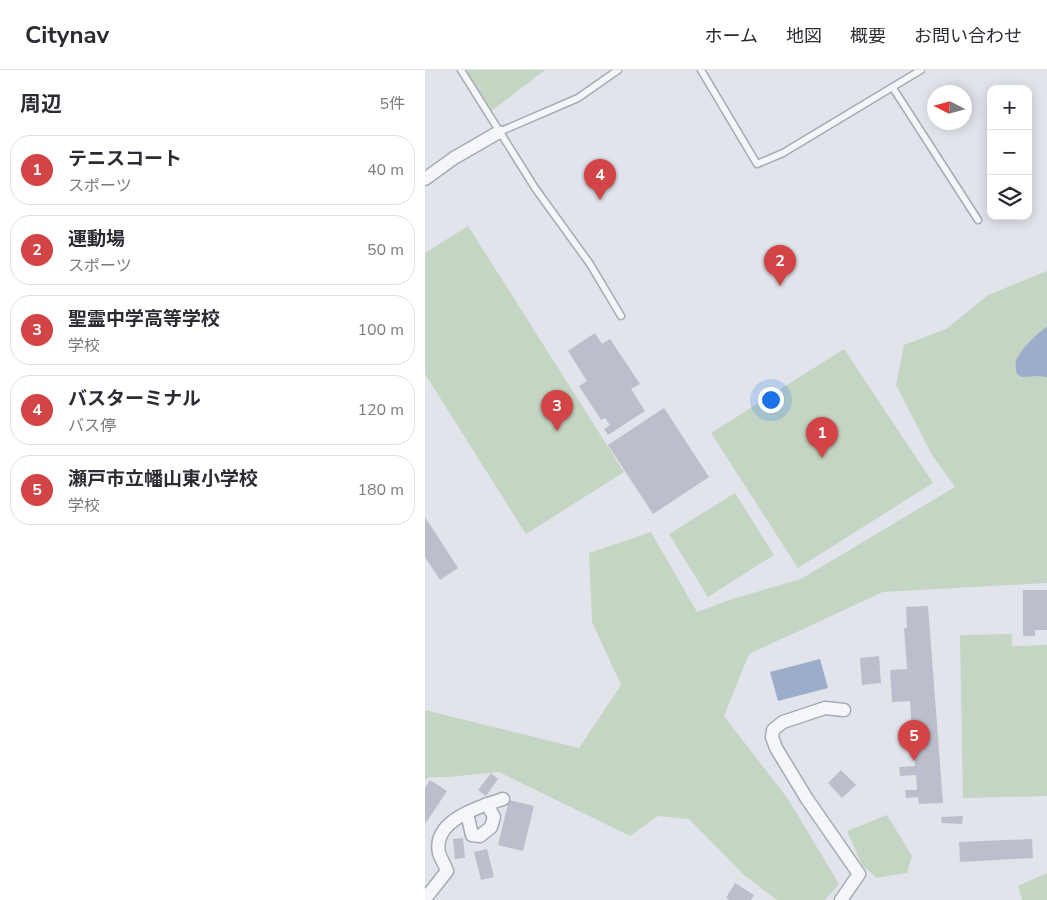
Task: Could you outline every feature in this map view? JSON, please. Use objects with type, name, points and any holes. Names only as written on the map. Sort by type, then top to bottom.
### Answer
[{"type":"street","points":[[425,179],[454,158],[499,132]]},
{"type":"street","points":[[841,900],[859,874],[807,799],[776,748],[772,737],[773,730],[783,722],[825,708],[845,710]]},
{"type":"street","points":[[425,899],[447,871],[439,852],[440,837],[448,824],[476,808],[503,799]]},
{"type":"street","points":[[467,813],[472,835],[480,836],[491,827],[494,817],[487,804]]},
{"type":"lane","points":[[461,70],[535,188],[590,264],[621,316]]},
{"type":"lane","points":[[499,132],[579,98],[618,70]]},
{"type":"lane","points":[[701,70],[757,164],[783,153],[921,70]]},
{"type":"lane","points":[[893,88],[978,220]]},
{"type":"green space","points":[[458,70],[545,70],[486,115]]},
{"type":"green space","points":[[468,226],[624,472],[526,534],[425,374],[425,253]]},
{"type":"green space","points":[[1047,271],[1047,583],[883,592],[749,654],[724,716],[788,799],[839,884],[825,900],[777,900],[744,875],[689,819],[658,816],[630,836],[499,772],[429,777],[425,781],[425,710],[579,748],[621,685],[592,622],[589,553],[651,532],[697,612],[732,599],[801,579],[955,487],[932,455],[896,385],[904,345],[946,329],[988,295]]},
{"type":"green space","points":[[844,349],[933,483],[798,568],[711,433]]},
{"type":"green space","points":[[735,493],[774,555],[708,597],[669,534]]},
{"type":"green space","points":[[1012,634],[1012,646],[1047,645],[1047,796],[963,798],[960,635]]},
{"type":"green space","points":[[887,815],[912,856],[907,873],[877,878],[862,865],[847,831]]},
{"type":"green space","points":[[1047,873],[1047,900],[1022,900],[1018,886]]},
{"type":"water","points":[[1047,327],[1047,377],[1022,377],[1016,371],[1018,357],[1029,342]]},
{"type":"water","points":[[820,659],[828,688],[778,701],[770,672]]},
{"type":"building","points":[[595,333],[602,344],[610,339],[640,384],[631,389],[645,411],[608,435],[604,429],[610,425],[605,418],[601,420],[579,386],[587,381],[568,351]]},
{"type":"building","points":[[664,408],[709,477],[653,514],[608,445]]},
{"type":"building","points":[[425,517],[458,568],[440,580],[425,557]]},
{"type":"building","points":[[1023,590],[1047,590],[1047,630],[1035,630],[1035,636],[1023,636]]},
{"type":"building","points":[[928,606],[943,803],[919,804],[918,797],[906,798],[905,790],[917,790],[916,775],[900,776],[899,767],[915,766],[914,744],[900,745],[899,734],[912,733],[910,701],[892,702],[890,670],[907,669],[904,628],[907,628],[906,607]]},
{"type":"building","points":[[879,656],[881,683],[862,685],[860,658]]},
{"type":"building","points":[[841,770],[856,785],[842,798],[828,783]]},
{"type":"building","points":[[491,773],[498,779],[486,796],[478,790]]},
{"type":"building","points":[[430,780],[447,791],[425,824],[425,788]]},
{"type":"building","points":[[509,800],[534,806],[523,851],[498,845]]},
{"type":"building","points":[[963,816],[962,824],[942,823],[941,817]]},
{"type":"building","points":[[463,838],[465,858],[455,859],[453,839]]},
{"type":"building","points":[[1032,839],[1033,858],[960,862],[959,842]]},
{"type":"building","points":[[487,849],[494,877],[481,880],[474,852]]},
{"type":"building","points":[[735,883],[754,895],[751,900],[729,900],[726,898]]},
{"type":"place","name":"バスターミナル","points":[[600,200]]},
{"type":"place","name":"運動場","points":[[780,286]]},
{"type":"place","name":"聖霊中学高等学校","points":[[557,431]]},
{"type":"place","name":"テニスコート","points":[[822,458]]},
{"type":"place","name":"瀬戸市立幡山東小学校","points":[[914,761]]}]
